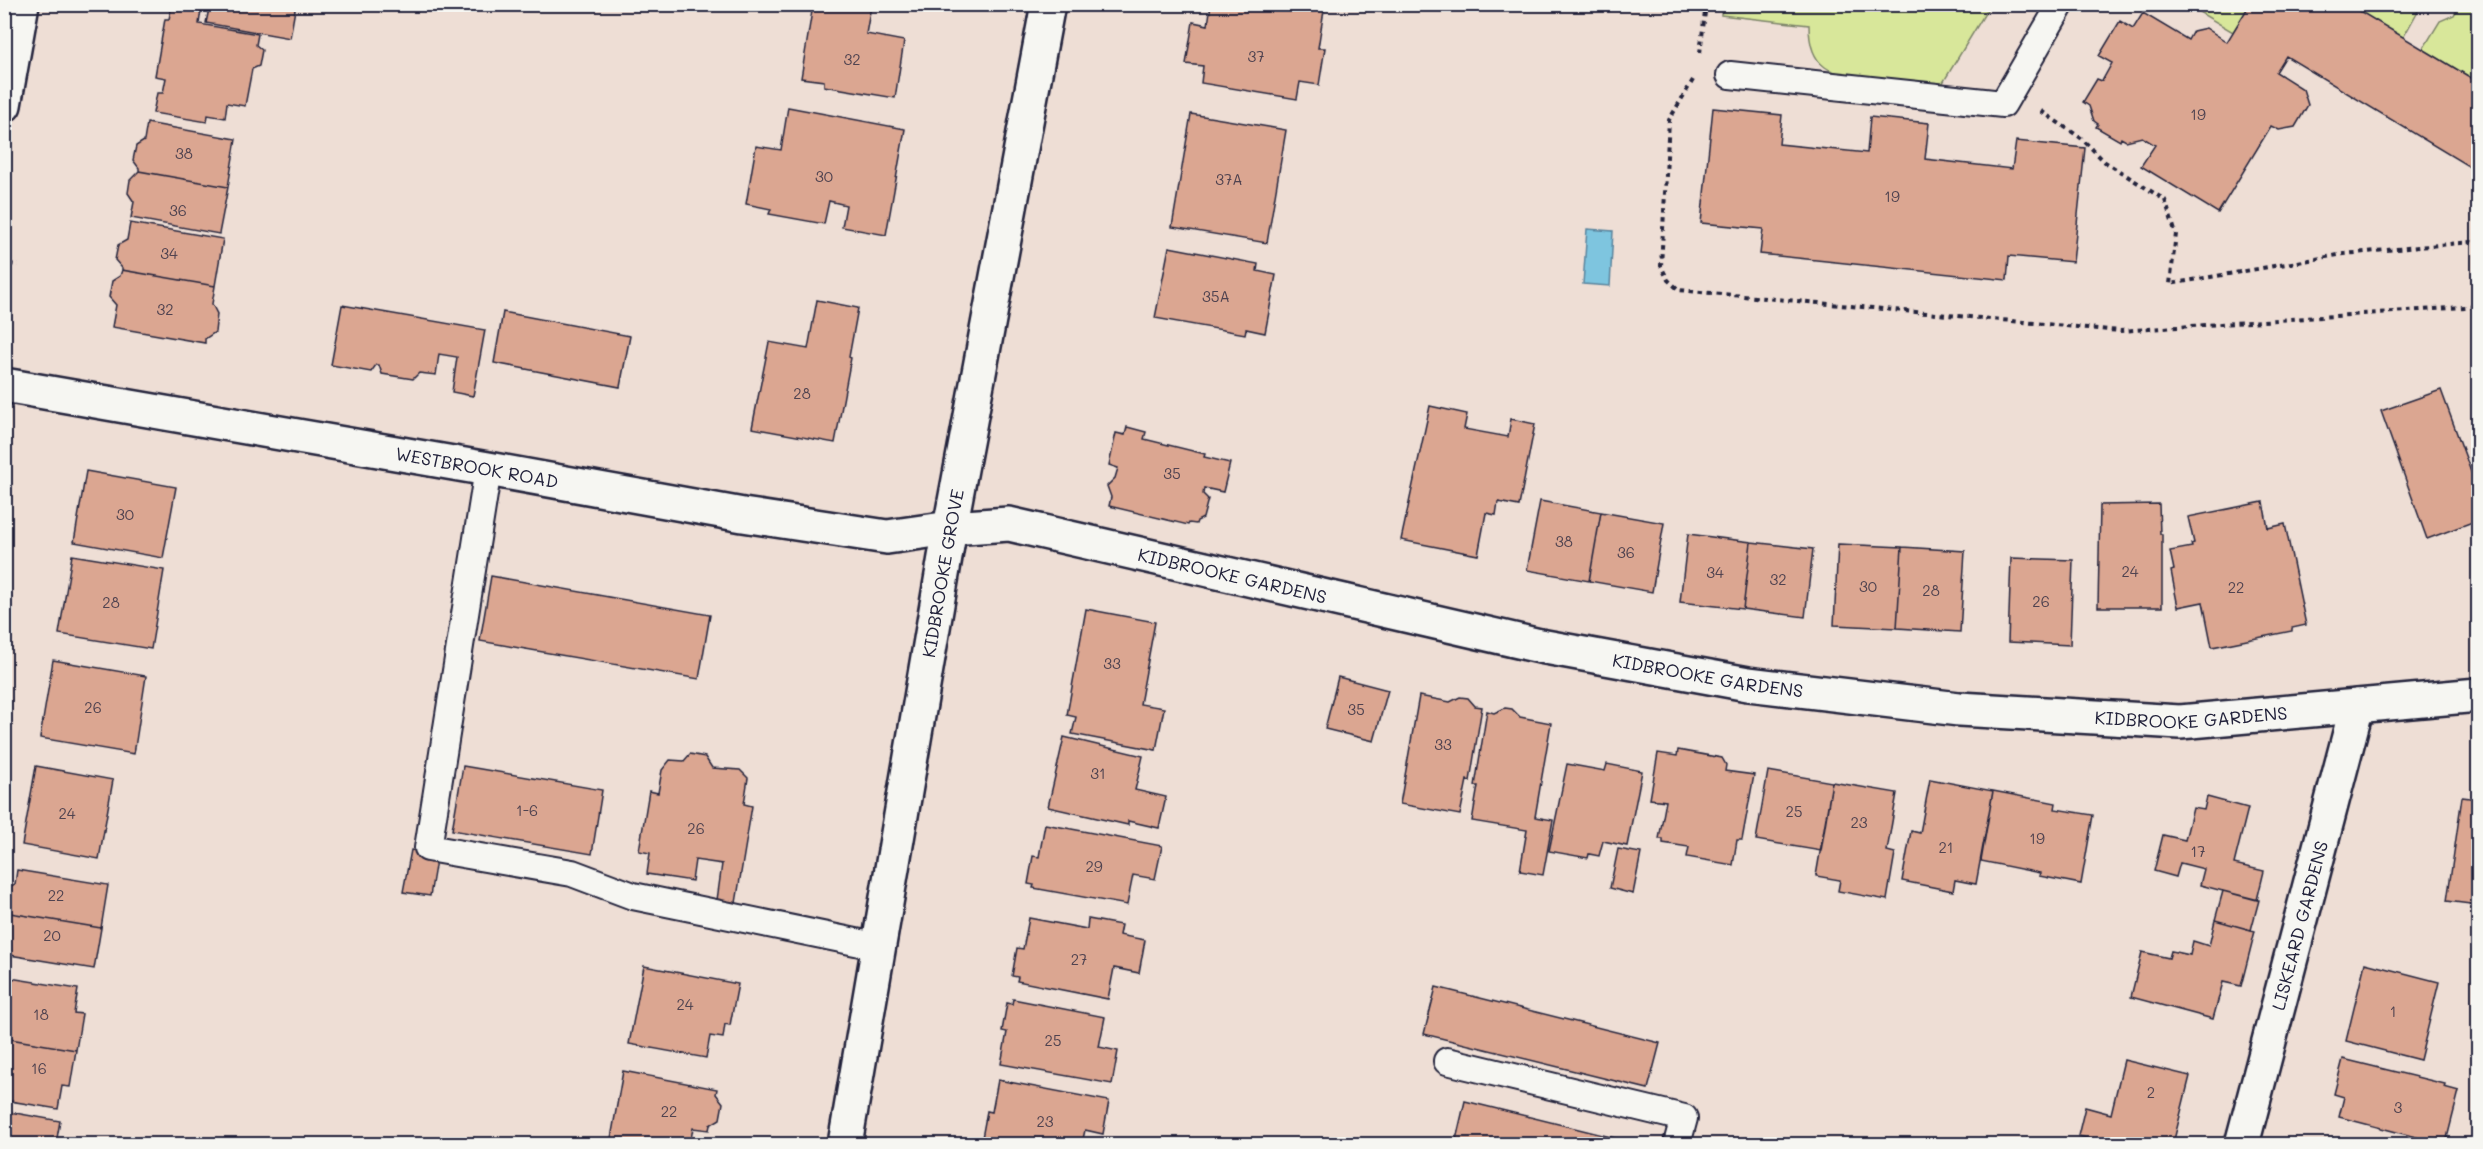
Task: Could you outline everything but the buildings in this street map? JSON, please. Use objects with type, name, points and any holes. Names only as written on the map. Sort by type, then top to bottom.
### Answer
[{"type":"street","points":[[4,105],[22,4]]},
{"type":"street","name":"KIDBROOKE GROVE","points":[[845,1144],[950,528],[1048,4]]},
{"type":"street","name":"WESTBROOK ROAD","points":[[4,385],[743,515],[887,537],[950,528]]},
{"type":"street","name":"KIDBROOKE GARDENS","points":[[950,528],[1009,524],[1540,646],[1748,684],[1959,709],[2180,722],[2478,695]]},
{"type":"street","name":"LISKEARD GARDENS","points":[[2242,1144],[2357,706]]},
{"type":"lane","points":[[1730,75],[2003,104],[2061,4]]},
{"type":"lane","points":[[488,469],[428,848],[572,873],[633,896],[880,946]]},
{"type":"lane","points":[[1448,1061],[1684,1118],[1677,1144]]},
{"type":"path","points":[[1699,60],[1706,4]]},
{"type":"path","points":[[1698,71],[1669,120],[1661,266],[1668,280],[1680,290],[2120,331],[2478,306]]},
{"type":"path","points":[[2011,90],[2081,138],[2105,162],[2165,200],[2176,234],[2170,284],[2344,254],[2471,242],[2478,244]]},
{"type":"path","points":[[9,264],[18,266]]},
{"type":"green space","points":[[1722,4],[1990,5],[1941,86],[1863,78],[1834,72],[1825,67],[1814,54],[1809,25],[1721,15]]},
{"type":"green space","points":[[2250,4],[2233,32],[2187,5]]},
{"type":"green space","points":[[2348,5],[2418,5],[2419,9],[2403,38]]},
{"type":"green space","points":[[2460,5],[2478,5],[2478,82],[2423,49],[2440,21],[2454,15]]},
{"type":"water","points":[[1587,229],[1613,231],[1610,286],[1583,284]]}]
